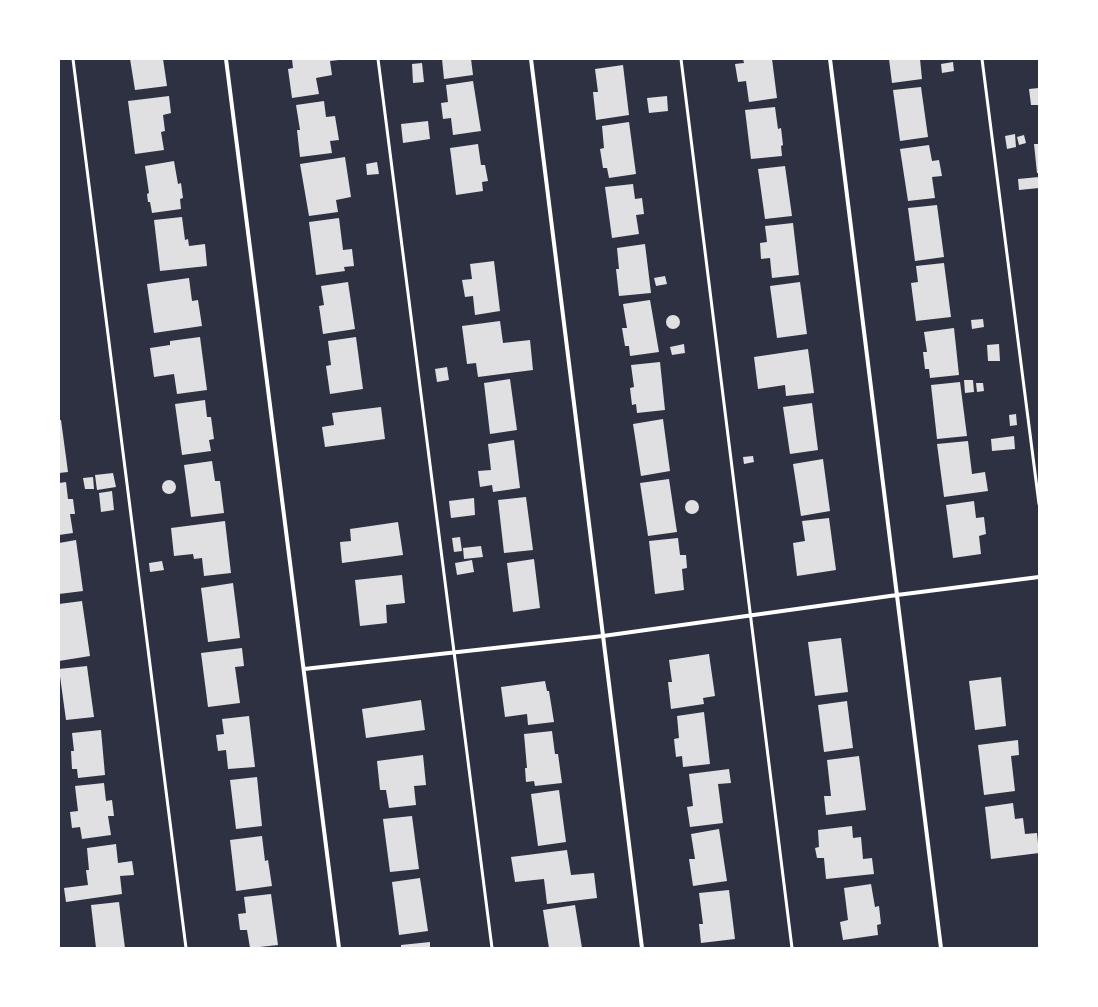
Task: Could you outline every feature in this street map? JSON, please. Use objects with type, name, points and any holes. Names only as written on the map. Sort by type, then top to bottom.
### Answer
[{"type":"street","points":[[226,59],[339,948]]},
{"type":"street","points":[[531,59],[642,948]]},
{"type":"street","points":[[830,59],[942,948]]},
{"type":"street","points":[[304,669],[603,636],[897,595],[1039,577]]},
{"type":"lane","points":[[73,59],[186,948]]},
{"type":"lane","points":[[378,59],[492,948]]},
{"type":"lane","points":[[681,59],[792,948]]},
{"type":"lane","points":[[982,59],[1039,504]]},
{"type":"building","points":[[130,59],[163,59],[167,86],[135,90]]},
{"type":"building","points":[[292,59],[339,60],[330,61],[332,75],[316,78],[319,94],[292,98],[288,69],[293,68]]},
{"type":"building","points":[[442,59],[471,59],[473,75],[444,79]]},
{"type":"building","points":[[743,59],[772,59],[777,98],[749,102],[746,81],[738,82],[735,64],[744,63]]},
{"type":"building","points":[[889,59],[920,59],[922,79],[892,83]]},
{"type":"building","points":[[953,62],[954,71],[942,73],[941,64]]},
{"type":"building","points":[[422,63],[424,82],[413,83],[412,64]]},
{"type":"building","points":[[623,65],[629,115],[596,120],[593,92],[598,92],[595,69]]},
{"type":"building","points":[[473,81],[481,131],[453,135],[451,118],[443,119],[441,103],[448,102],[446,85]]},
{"type":"building","points":[[921,87],[928,137],[900,141],[893,90]]},
{"type":"building","points":[[1039,88],[1039,105],[1031,105],[1029,89]]},
{"type":"building","points":[[169,96],[171,113],[163,115],[165,131],[161,132],[164,150],[135,154],[128,101]]},
{"type":"building","points":[[667,96],[668,111],[649,113],[647,98]]},
{"type":"building","points":[[324,101],[326,117],[335,116],[339,140],[330,141],[332,153],[300,157],[297,130],[300,130],[296,105]]},
{"type":"building","points":[[775,107],[778,129],[781,128],[783,145],[781,146],[782,156],[751,159],[745,110]]},
{"type":"building","points":[[428,121],[430,139],[403,143],[401,124]]},
{"type":"building","points":[[629,122],[636,174],[609,178],[607,168],[603,168],[600,149],[604,148],[602,126]]},
{"type":"building","points":[[1015,134],[1016,147],[1007,149],[1005,136]]},
{"type":"building","points":[[1024,135],[1026,143],[1019,145],[1017,137]]},
{"type":"building","points":[[478,144],[481,165],[485,165],[488,181],[482,182],[483,191],[456,195],[450,148]]},
{"type":"building","points":[[1034,144],[1039,144],[1039,173],[1037,173]]},
{"type":"building","points":[[929,145],[932,161],[939,160],[942,176],[932,177],[935,198],[908,201],[900,149]]},
{"type":"building","points":[[345,157],[351,197],[336,200],[338,212],[309,216],[300,164]]},
{"type":"building","points":[[174,161],[178,184],[181,183],[183,198],[180,199],[181,209],[152,213],[150,202],[148,202],[147,194],[149,193],[145,166]]},
{"type":"building","points":[[377,162],[379,174],[367,175],[366,164]]},
{"type":"building","points":[[785,166],[792,216],[765,219],[758,169]]},
{"type":"building","points":[[1039,177],[1039,188],[1019,190],[1018,179]]},
{"type":"building","points":[[633,184],[635,199],[642,198],[644,214],[636,215],[639,234],[612,238],[605,187]]},
{"type":"building","points":[[937,205],[944,257],[915,261],[908,208]]},
{"type":"building","points":[[182,217],[185,240],[188,239],[189,246],[205,244],[207,266],[160,271],[154,220]]},
{"type":"building","points":[[339,218],[343,250],[352,249],[354,266],[344,267],[345,271],[316,275],[309,222]]},
{"type":"building","points":[[793,223],[799,275],[772,278],[770,258],[761,259],[760,243],[767,242],[765,226]]},
{"type":"building","points":[[645,244],[651,293],[619,296],[616,269],[619,269],[617,248]]},
{"type":"building","points":[[494,261],[500,311],[475,315],[473,296],[465,297],[462,280],[472,279],[470,264]]},
{"type":"building","points":[[944,263],[951,317],[916,321],[911,283],[918,282],[916,266]]},
{"type":"building","points":[[665,276],[667,284],[656,286],[654,278]]},
{"type":"building","points":[[189,278],[192,301],[198,300],[202,326],[154,333],[147,284]]},
{"type":"building","points":[[348,282],[355,329],[323,334],[319,306],[324,305],[321,286]]},
{"type":"building","points":[[800,282],[807,334],[777,338],[770,286]]},
{"type":"building","points":[[650,300],[659,352],[630,356],[629,346],[625,346],[622,328],[627,328],[623,304]]},
{"type":"building","points":[[673,315],[678,317],[680,322],[678,327],[673,329],[668,327],[666,322],[668,317]]},
{"type":"building","points":[[983,319],[984,327],[972,329],[971,320]]},
{"type":"building","points":[[500,321],[503,343],[530,340],[533,370],[478,377],[476,363],[467,364],[462,326]]},
{"type":"building","points":[[954,328],[959,375],[930,378],[929,369],[925,369],[923,352],[927,352],[924,332]]},
{"type":"building","points":[[200,337],[207,390],[177,394],[174,374],[154,377],[150,348],[170,345],[170,341]]},
{"type":"building","points":[[356,337],[363,389],[330,394],[326,366],[331,365],[328,341]]},
{"type":"building","points":[[684,344],[685,353],[672,355],[670,347]]},
{"type":"building","points":[[999,344],[1000,361],[988,361],[987,345]]},
{"type":"building","points":[[808,349],[814,393],[786,396],[785,385],[758,389],[754,357]]},
{"type":"building","points":[[660,362],[665,410],[637,413],[636,404],[632,405],[630,388],[634,387],[631,365]]},
{"type":"building","points":[[447,367],[449,380],[437,382],[435,369]]},
{"type":"building","points":[[510,379],[517,430],[490,434],[484,383]]},
{"type":"building","points":[[964,380],[973,380],[974,392],[965,393]]},
{"type":"building","points":[[960,382],[967,436],[937,439],[931,385]]},
{"type":"building","points":[[976,383],[983,383],[984,391],[977,392]]},
{"type":"building","points":[[205,400],[207,417],[211,417],[214,439],[209,440],[211,451],[182,455],[175,404]]},
{"type":"building","points":[[812,403],[818,450],[790,454],[783,407]]},
{"type":"building","points":[[381,407],[385,439],[325,447],[322,427],[334,425],[332,413]]},
{"type":"building","points":[[1016,414],[1017,425],[1010,426],[1009,415]]},
{"type":"building","points":[[663,419],[670,471],[641,476],[633,424]]},
{"type":"building","points":[[59,420],[61,420],[68,472],[59,473]]},
{"type":"building","points":[[1014,436],[1015,449],[992,451],[991,439]]},
{"type":"building","points":[[514,440],[520,488],[493,492],[492,485],[480,487],[478,471],[491,470],[488,444]]},
{"type":"building","points":[[968,441],[972,474],[985,472],[988,491],[944,497],[937,444]]},
{"type":"building","points":[[753,456],[754,462],[744,464],[743,457]]},
{"type":"building","points":[[823,459],[830,511],[801,516],[793,464]]},
{"type":"building","points":[[212,461],[215,481],[220,481],[224,513],[191,517],[184,465]]},
{"type":"building","points":[[113,473],[116,487],[97,490],[95,475]]},
{"type":"building","points":[[93,477],[94,489],[85,489],[83,478]]},
{"type":"building","points":[[669,479],[677,532],[648,536],[640,483]]},
{"type":"building","points":[[169,480],[174,482],[176,487],[174,492],[169,494],[164,492],[162,487],[164,482]]},
{"type":"building","points":[[66,482],[68,499],[73,499],[75,514],[70,514],[73,533],[59,535],[59,483]]},
{"type":"building","points":[[112,491],[114,510],[101,512],[99,493]]},
{"type":"building","points":[[526,497],[533,550],[504,553],[498,500]]},
{"type":"building","points":[[474,498],[475,515],[451,518],[449,501]]},
{"type":"building","points":[[692,500],[697,502],[699,507],[697,512],[692,514],[687,512],[685,507],[687,502]]},
{"type":"building","points":[[974,501],[976,518],[984,517],[986,534],[979,536],[981,554],[953,558],[946,505]]},
{"type":"building","points":[[829,518],[836,570],[797,576],[793,543],[805,541],[802,521]]},
{"type":"building","points":[[225,521],[231,573],[204,576],[202,558],[194,559],[193,554],[174,556],[171,528]]},
{"type":"building","points":[[398,522],[403,555],[342,563],[340,542],[351,541],[350,529]]},
{"type":"building","points":[[460,537],[462,551],[454,552],[452,538]]},
{"type":"building","points":[[678,538],[680,555],[686,555],[687,568],[682,569],[684,590],[655,594],[649,541]]},
{"type":"building","points":[[76,540],[83,591],[59,594],[59,543]]},
{"type":"building","points":[[481,546],[483,557],[464,559],[463,548]]},
{"type":"building","points":[[534,559],[540,608],[513,612],[507,563]]},
{"type":"building","points":[[472,560],[474,572],[457,575],[455,563]]},
{"type":"building","points":[[162,561],[164,570],[150,572],[149,563]]},
{"type":"building","points":[[402,575],[405,603],[386,605],[387,623],[360,626],[355,580]]},
{"type":"building","points":[[233,583],[240,638],[208,642],[201,588]]},
{"type":"building","points":[[82,601],[90,656],[59,661],[59,604]]},
{"type":"building","points":[[841,638],[848,692],[815,696],[808,642]]},
{"type":"building","points":[[242,648],[244,666],[235,667],[240,703],[208,707],[201,653]]},
{"type":"building","points":[[709,654],[715,696],[703,698],[704,704],[671,709],[668,682],[672,682],[669,660]]},
{"type":"building","points":[[87,666],[94,717],[66,720],[59,669]]},
{"type":"building","points":[[1001,677],[1006,726],[975,730],[969,681]]},
{"type":"building","points":[[545,681],[547,691],[549,691],[554,722],[528,725],[527,714],[505,717],[501,687]]},
{"type":"building","points":[[421,700],[425,730],[366,738],[362,709]]},
{"type":"building","points":[[847,701],[853,748],[824,752],[818,705]]},
{"type":"building","points":[[704,712],[710,764],[683,767],[682,756],[676,757],[674,739],[679,738],[677,716]]},
{"type":"building","points":[[249,716],[255,767],[228,769],[226,750],[218,751],[216,735],[224,734],[222,719]]},
{"type":"building","points":[[101,730],[105,775],[78,778],[77,769],[72,769],[71,751],[74,751],[72,733]]},
{"type":"building","points":[[552,731],[555,754],[558,754],[562,783],[535,786],[534,781],[526,782],[525,768],[527,768],[524,734]]},
{"type":"building","points":[[1018,740],[1019,755],[1011,756],[1015,791],[984,795],[978,745]]},
{"type":"building","points":[[423,755],[426,785],[414,786],[416,805],[389,808],[386,790],[380,790],[377,761]]},
{"type":"building","points":[[859,756],[866,810],[826,815],[824,796],[831,796],[827,760]]},
{"type":"building","points":[[729,769],[731,783],[718,784],[723,823],[690,827],[687,807],[693,806],[689,774]]},
{"type":"building","points":[[257,777],[262,826],[236,829],[230,780]]},
{"type":"building","points":[[104,783],[106,801],[112,800],[114,816],[108,816],[111,835],[82,839],[80,827],[72,828],[70,812],[78,811],[75,786]]},
{"type":"building","points":[[559,790],[566,842],[538,846],[531,794]]},
{"type":"building","points":[[1013,803],[1015,819],[1023,818],[1025,834],[1037,833],[1039,853],[991,859],[985,807]]},
{"type":"building","points":[[412,816],[419,869],[390,872],[383,819]]},
{"type":"building","points":[[852,826],[853,838],[861,837],[863,859],[872,858],[874,874],[826,879],[824,858],[817,858],[815,848],[819,847],[818,830]]},
{"type":"building","points":[[719,829],[727,881],[693,886],[689,859],[695,859],[691,834]]},
{"type":"building","points":[[262,836],[265,861],[268,860],[272,886],[236,891],[230,840]]},
{"type":"building","points":[[116,844],[118,863],[132,861],[134,875],[120,876],[122,894],[66,902],[64,888],[88,885],[86,870],[89,870],[87,848]]},
{"type":"building","points":[[567,850],[571,875],[594,873],[597,898],[547,904],[544,879],[515,882],[511,857]]},
{"type":"building","points":[[420,878],[428,931],[399,935],[392,882]]},
{"type":"building","points":[[871,884],[875,907],[879,906],[881,924],[877,925],[878,935],[843,940],[840,922],[848,920],[844,888]]},
{"type":"building","points":[[729,890],[735,939],[701,943],[699,924],[703,924],[699,893]]},
{"type":"building","points":[[271,894],[278,945],[250,948],[247,930],[240,930],[238,914],[246,913],[244,897]]},
{"type":"building","points":[[119,902],[125,948],[96,948],[91,905]]},
{"type":"building","points":[[575,905],[582,948],[549,948],[543,910]]},
{"type":"building","points":[[430,942],[430,948],[401,948],[401,945]]}]
